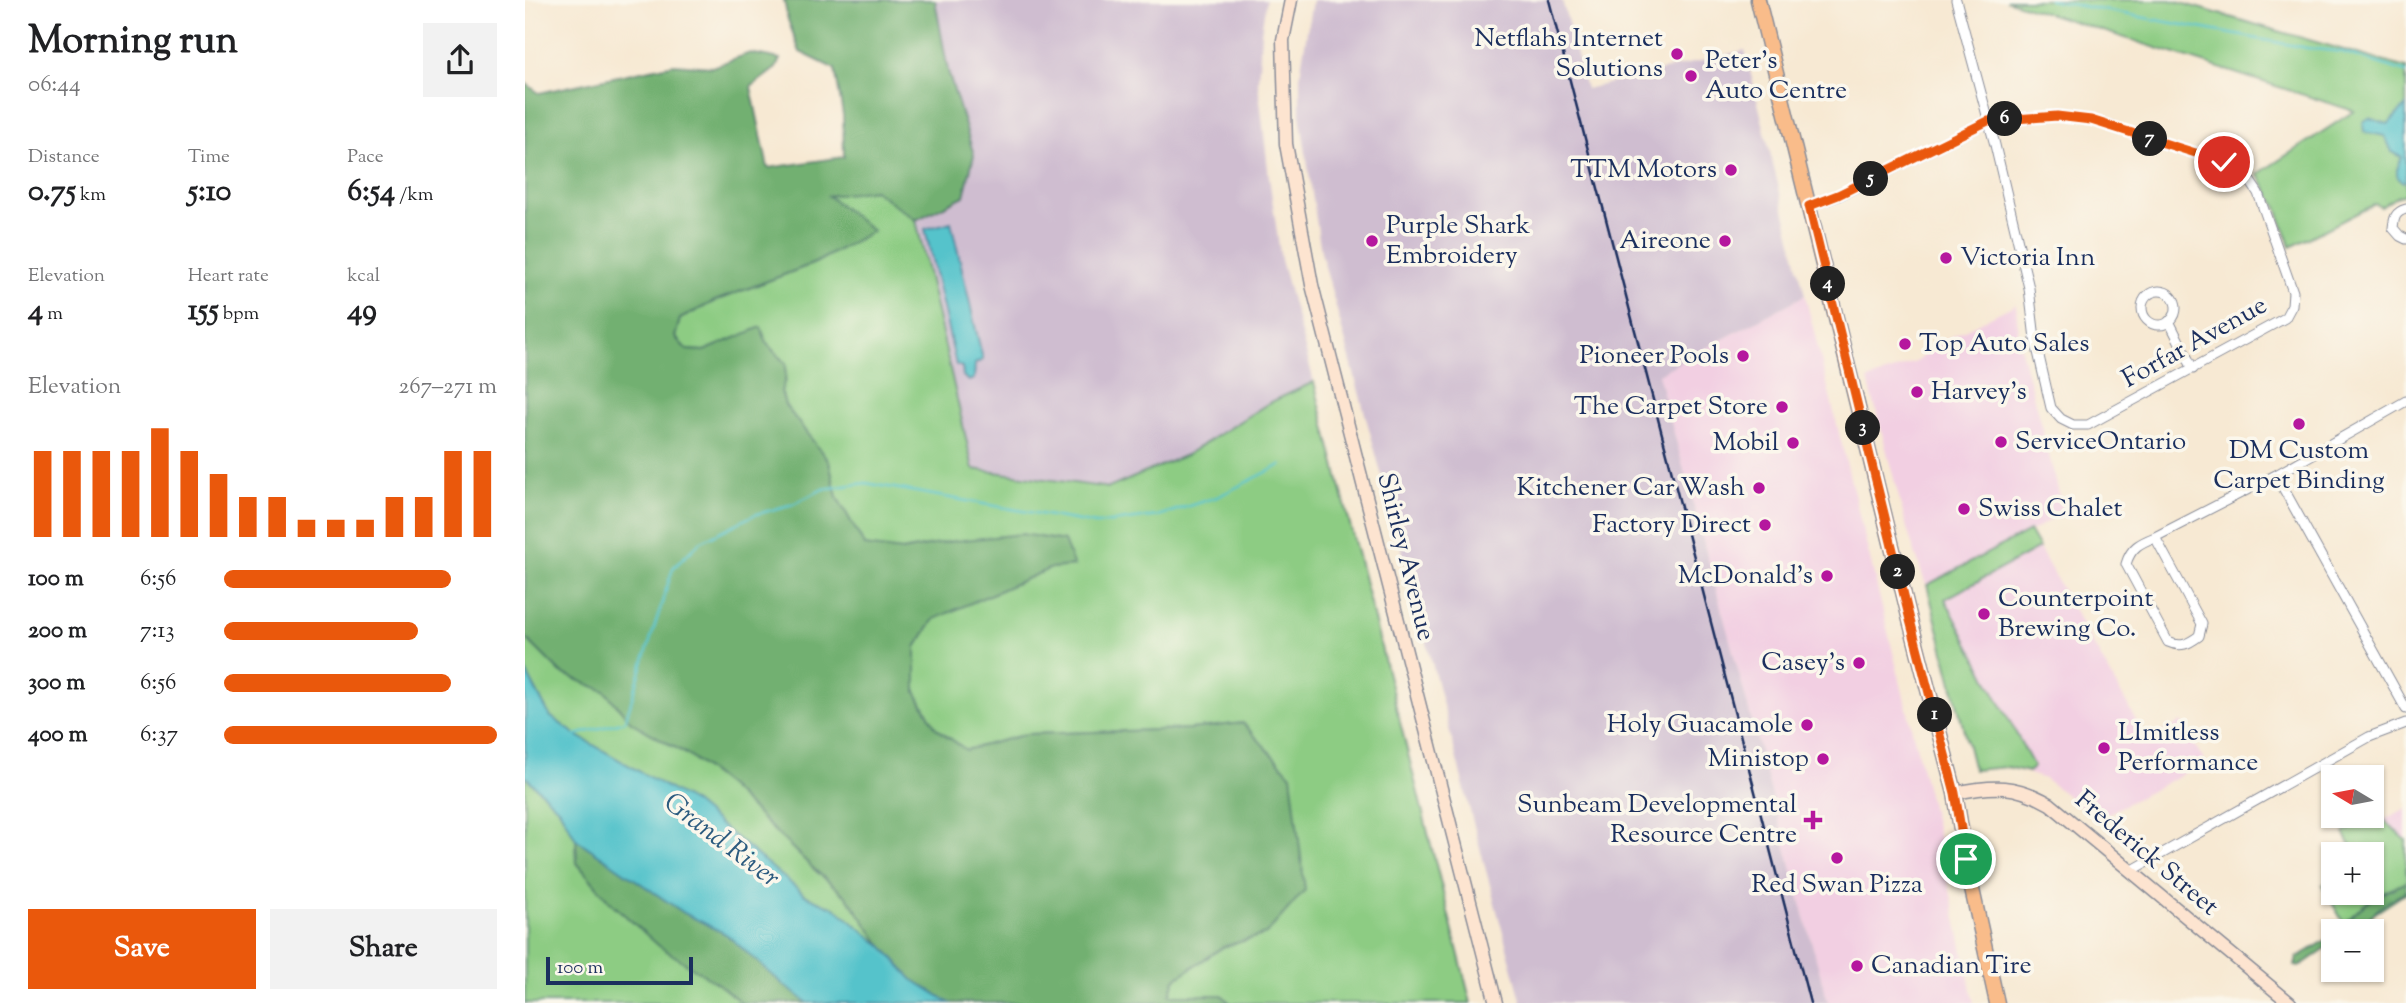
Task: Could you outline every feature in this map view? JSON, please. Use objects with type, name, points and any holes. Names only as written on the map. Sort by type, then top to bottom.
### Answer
[{"type":"main road","name":"Shirley Avenue","points":[[1291,0],[1283,40],[1284,120],[1312,285],[1496,1003]]},
{"type":"main road","points":[[1758,0],[1955,793],[1968,871],[1997,1003]]},
{"type":"main road","name":"Frederick Street","points":[[1955,793],[1997,787],[2017,788],[2050,804],[2290,1003]]},
{"type":"street","points":[[1956,0],[1988,121]]},
{"type":"street","name":"Forfar Avenue","points":[[1809,206],[1838,195],[1988,121],[2057,116],[2091,120],[2224,162],[2250,181],[2258,193],[2293,292],[2293,305],[2285,318],[2088,425],[2073,425],[2061,419],[2051,408],[2035,339],[2029,288],[1988,121]]},
{"type":"street","points":[[2406,209],[2397,213],[2393,228],[2406,239]]},
{"type":"street","points":[[2169,321],[2193,369]]},
{"type":"street","points":[[2155,537],[2202,624],[2199,636],[2188,644],[2177,646],[2168,642],[2126,564],[2129,553],[2138,544],[2276,475],[2406,401]]},
{"type":"street","points":[[2276,475],[2406,709]]},
{"type":"street","points":[[2131,871],[2369,737],[2406,723]]},
{"type":"shaded area","points":[[935,0],[1266,0],[1258,83],[1269,177],[1281,260],[1314,382],[1269,403],[1186,455],[1108,488],[973,469],[916,220],[964,196],[974,155],[948,71]]},
{"type":"shaded area","points":[[1312,0],[1562,0],[1586,89],[1745,50],[1805,295],[1658,374],[1828,1003],[1522,1003],[1321,252],[1300,114],[1300,75]]},
{"type":"shaded area","points":[[1805,295],[1940,843],[1974,1003],[1828,1003],[1658,374]]},
{"type":"shaded area","points":[[2016,304],[2019,342],[2064,512],[2030,532],[2147,740],[2181,722],[2205,762],[2098,819],[2045,779],[2007,767],[1974,770],[1935,612],[1908,532],[1868,380],[1918,361],[1937,344]]},
{"type":"shaded area","points":[[2406,808],[2406,840],[2384,820]]},
{"type":"green space","points":[[784,0],[935,0],[948,71],[974,155],[964,196],[916,220],[874,190],[828,196],[873,231],[815,263],[715,301],[680,319],[675,337],[687,350],[704,351],[761,327],[767,344],[786,364],[781,391],[785,405],[829,462],[837,497],[865,546],[902,551],[954,541],[1022,534],[1064,541],[1074,566],[1051,568],[934,619],[916,647],[916,692],[936,728],[966,750],[1027,734],[1190,729],[1243,723],[1291,775],[1305,890],[1266,934],[1223,947],[1175,979],[1170,995],[1222,995],[1230,1003],[950,1003],[912,979],[883,947],[847,897],[729,787],[689,755],[631,722],[605,691],[561,673],[525,637],[525,83],[539,93],[674,64],[712,67],[750,53],[780,59],[776,68],[751,87],[768,168],[844,157],[843,115],[835,69],[800,52]]},
{"type":"green space","points":[[2006,0],[2171,0],[2406,68],[2406,194],[2381,207],[2375,204],[2291,247],[2276,205],[2258,174],[2354,111]]},
{"type":"green space","points":[[874,190],[916,220],[973,469],[1109,488],[1186,455],[1269,403],[1314,382],[1471,1003],[1230,1003],[1222,995],[1170,996],[1175,979],[1223,947],[1266,934],[1243,723],[1190,729],[1027,734],[966,750],[936,728],[916,692],[916,647],[934,619],[1051,568],[1074,566],[954,541],[902,551],[865,547],[837,497],[829,462],[785,405],[781,391],[786,364],[767,344],[761,328],[704,351],[687,350],[675,337],[680,319],[715,301],[815,263],[872,231],[827,196]]},
{"type":"green space","points":[[2029,531],[2039,548],[1945,599],[2034,767],[2028,772],[2007,767],[1974,770],[1927,585]]},
{"type":"green space","points":[[525,637],[561,673],[605,691],[631,722],[689,756],[729,787],[847,897],[883,947],[835,908],[806,896],[694,803],[576,735],[550,716],[525,670]]},
{"type":"green space","points":[[525,776],[559,809],[576,839],[577,863],[742,1003],[525,1003]]},
{"type":"green space","points":[[2384,820],[2406,840],[2406,893],[2366,919],[2341,919],[2333,905],[2384,905],[2384,842],[2349,842],[2344,833],[2353,828],[2384,828]]},
{"type":"green space","points":[[576,839],[684,913],[726,934],[808,1003],[742,1003],[659,946],[609,901],[577,863]]},
{"type":"green space","points":[[2406,882],[2406,892],[2384,905],[2384,893]]},
{"type":"green space","points":[[2365,905],[2384,905],[2367,919],[2349,919]]},
{"type":"green space","points":[[2321,943],[2321,951],[2299,967],[2295,966],[2297,958]]},
{"type":"water","points":[[2406,106],[2406,180],[2403,182],[2397,177],[2402,157],[2392,152],[2385,136],[2364,132],[2363,122],[2369,118],[2388,124]]},
{"type":"water","points":[[951,222],[983,360],[975,364],[974,379],[968,381],[963,376],[962,367],[956,365],[925,229]]},
{"type":"water","name":"Grand River","points":[[525,670],[550,716],[576,735],[694,803],[806,896],[835,908],[883,947],[912,979],[950,1003],[808,1003],[726,934],[684,913],[576,839],[559,809],[525,776]]},
{"type":"waterway","points":[[2049,0],[2307,48],[2342,52],[2406,72]]},
{"type":"waterway","points":[[576,735],[625,721],[673,568],[700,542],[754,515],[793,504],[823,489],[866,483],[1096,524],[1158,516],[1217,497],[1281,465]]},
{"type":"railway","points":[[1549,0],[1810,1003]]},
{"type":"place","name":"Netflahs Internet Solutions","points":[[1677,54]]},
{"type":"place","name":"Peter's Auto Centre","points":[[1691,76]]},
{"type":"place","name":"TTM Motors","points":[[1731,170]]},
{"type":"place","name":"Purple Shark Embroidery","points":[[1372,241]]},
{"type":"place","name":"Aireone","points":[[1725,241]]},
{"type":"place","name":"Victoria Inn","points":[[1946,258]]},
{"type":"place","name":"Top Auto Sales","points":[[1905,344]]},
{"type":"place","name":"Pioneer Pools","points":[[1743,356]]},
{"type":"place","name":"Harvey's","points":[[1917,392]]},
{"type":"place","name":"The Carpet Store","points":[[1782,407]]},
{"type":"place","name":"DM Custom Carpet Binding","points":[[2299,424]]},
{"type":"place","name":"ServiceOntario","points":[[2001,442]]},
{"type":"place","name":"Mobil","points":[[1793,443]]},
{"type":"place","name":"Kitchener Car Wash","points":[[1759,488]]},
{"type":"place","name":"Swiss Chalet","points":[[1964,509]]},
{"type":"place","name":"Factory Direct","points":[[1765,525]]},
{"type":"place","name":"McDonald's","points":[[1827,576]]},
{"type":"place","name":"Counterpoint Brewing Co.","points":[[1984,614]]},
{"type":"place","name":"Casey's","points":[[1859,663]]},
{"type":"place","name":"Holy Guacamole","points":[[1807,725]]},
{"type":"place","name":"LImitless Performance","points":[[2104,748]]},
{"type":"place","name":"Ministop","points":[[1823,759]]},
{"type":"place","name":"Sunbeam Developmental Resource Centre","points":[[1813,820]]},
{"type":"place","name":"Red Swan Pizza","points":[[1837,858]]},
{"type":"place","name":"Canadian Tire","points":[[1857,966]]},
{"type":"route","points":[[1966,859],[1955,793],[1809,206],[1838,195],[1988,121],[2015,118],[2057,116],[2091,120],[2224,162]]}]
